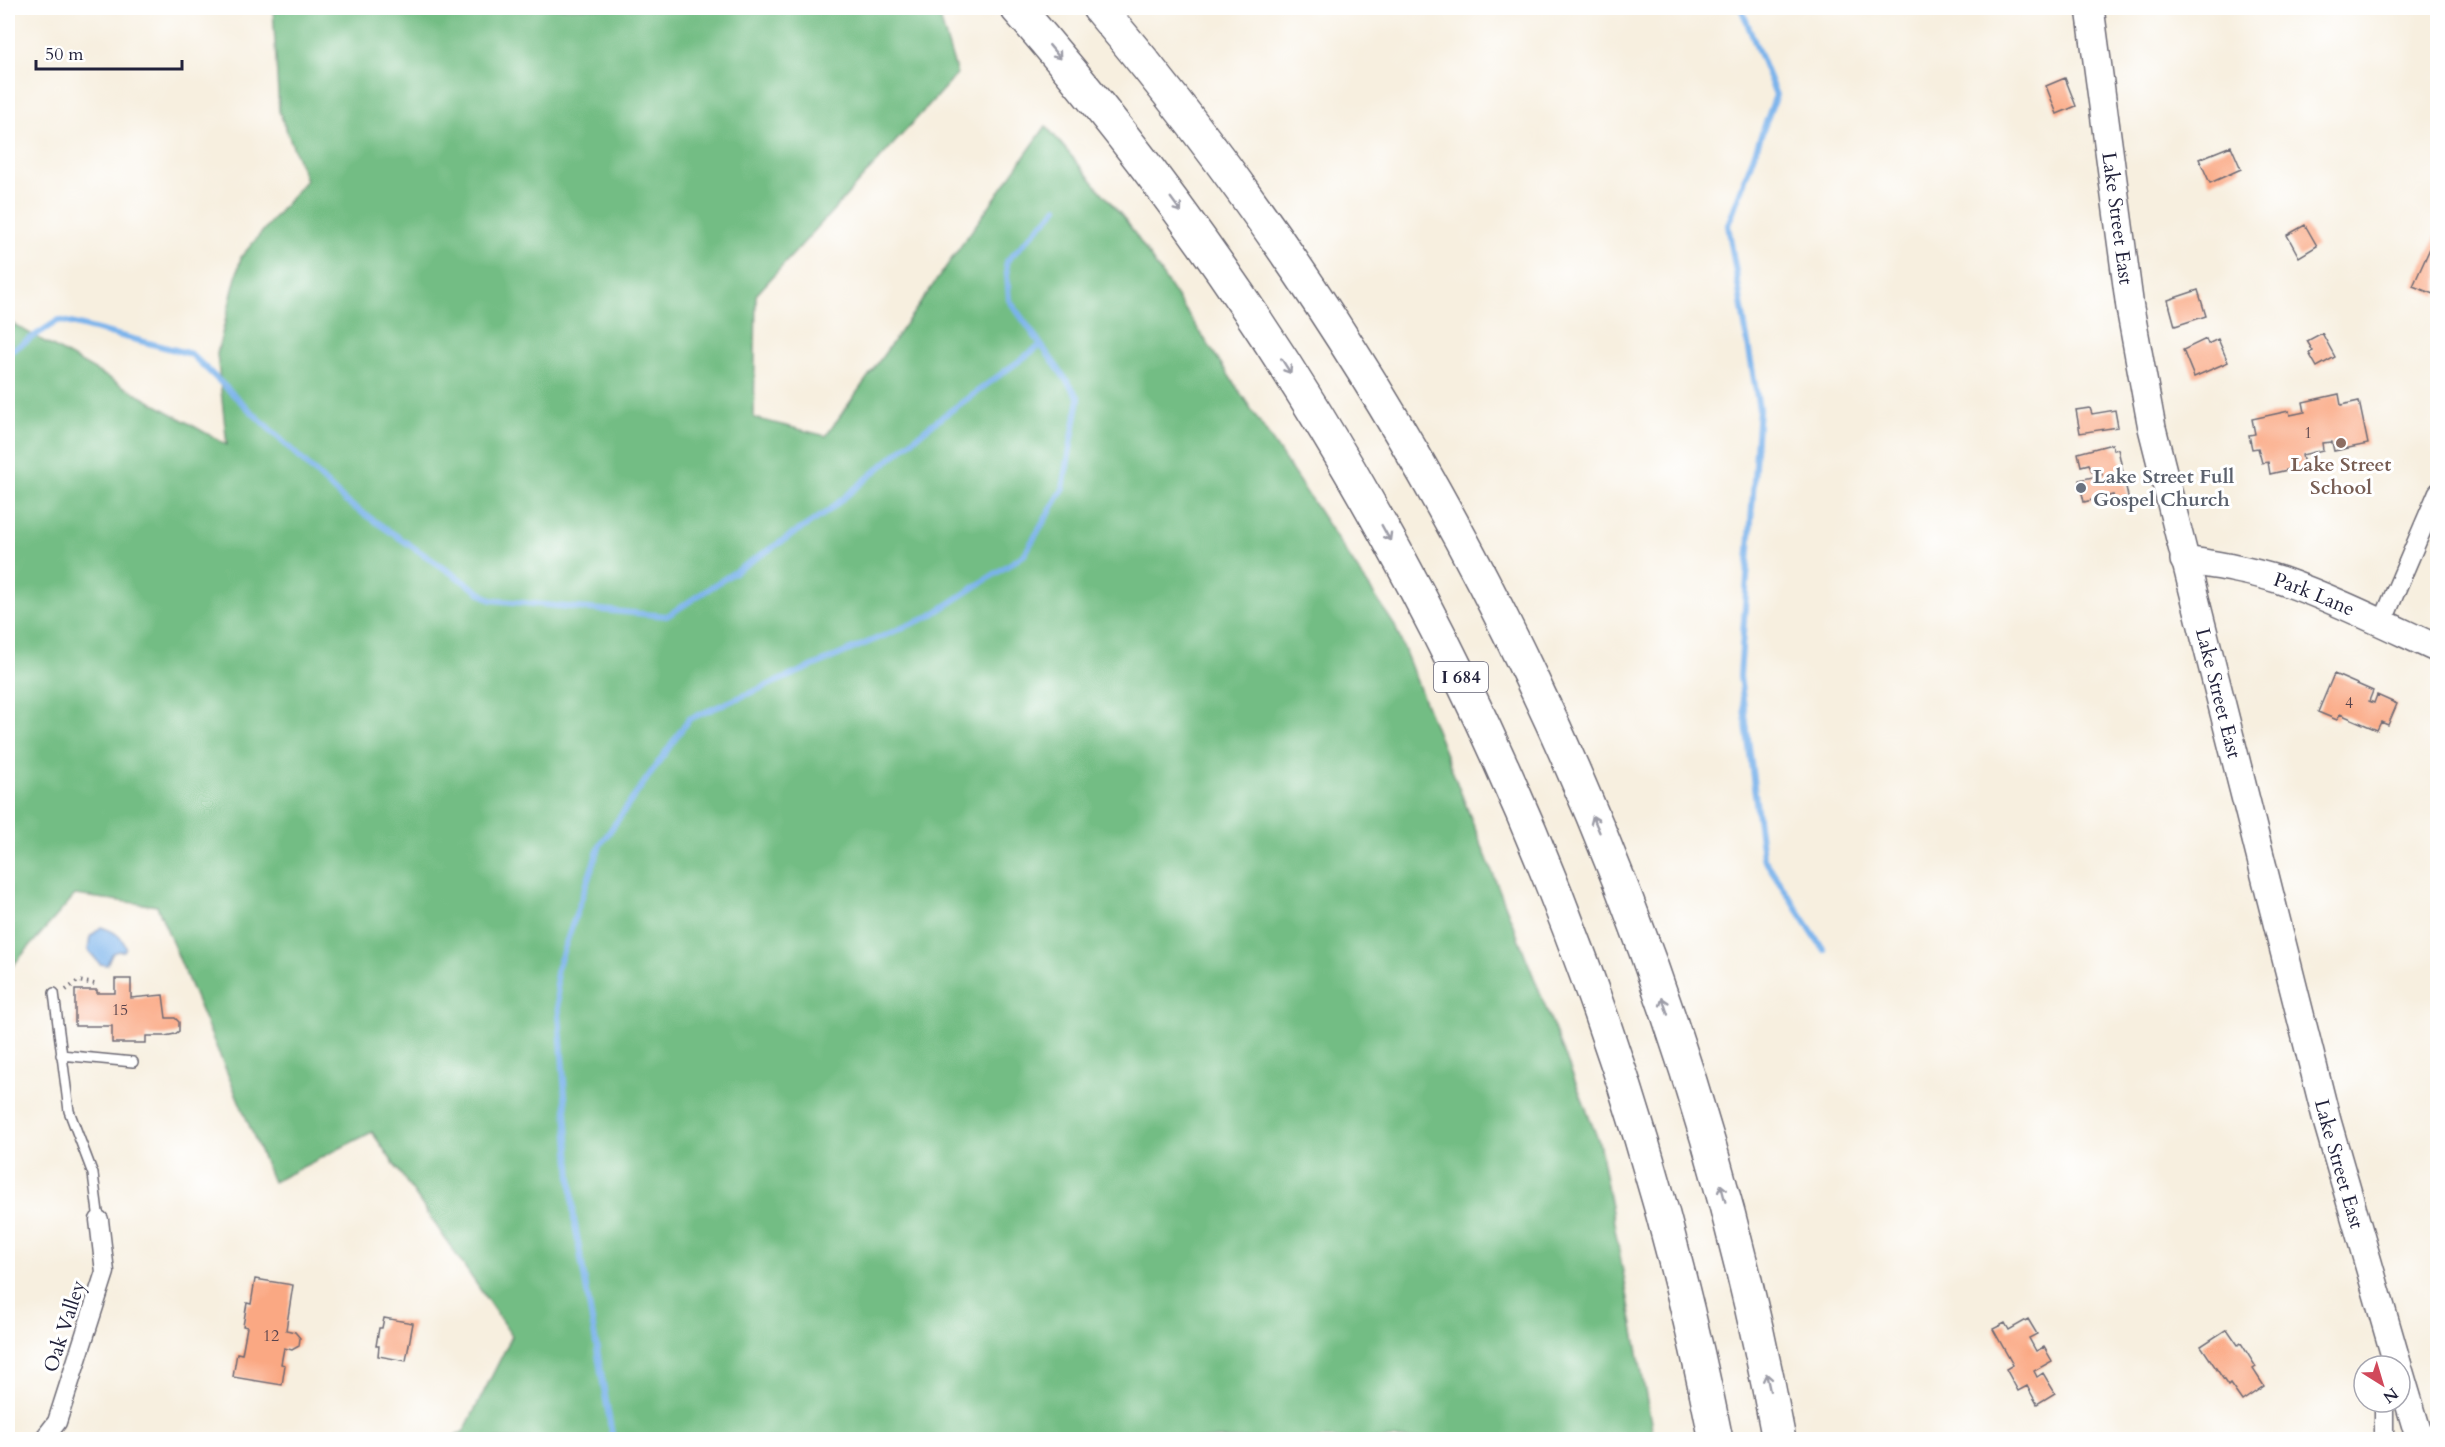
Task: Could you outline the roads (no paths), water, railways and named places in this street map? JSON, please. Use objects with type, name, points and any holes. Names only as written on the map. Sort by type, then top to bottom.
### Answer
[{"type":"highway","name":"I 684","points":[[1017,8],[1139,156],[1255,318],[1354,476],[1459,672],[1536,843],[1611,1040],[1672,1243],[1716,1440]]},
{"type":"highway","points":[[1099,8],[1226,168],[1353,354],[1413,453],[1464,545],[1543,703],[1626,896],[1680,1052],[1715,1165],[1742,1267],[1779,1440]]},
{"type":"main road","name":"Lake Street East","points":[[2090,8],[2130,308],[2152,428],[2327,1121],[2395,1354]]},
{"type":"main road","name":"Park Lane","points":[[2184,560],[2229,567],[2278,580],[2438,649]]},
{"type":"main road","points":[[2412,1413],[2420,1440]]},
{"type":"street","points":[[2382,623],[2438,492]]},
{"type":"street","name":"Oak Valley","points":[[43,1440],[57,1422],[105,1272],[99,1220]]},
{"type":"street","points":[[2384,1354],[2385,1321]]},
{"type":"street","points":[[2384,1414],[2384,1440]]},
{"type":"lane","points":[[55,997],[69,1111],[93,1174],[99,1220]]},
{"type":"lane","points":[[61,1055],[133,1062]]},
{"type":"water","points":[[101,927],[116,934],[126,947],[124,951],[117,951],[113,954],[107,965],[100,964],[88,950],[90,937]]},
{"type":"waterway","points":[[1741,8],[1776,95],[1728,225],[1759,409],[1740,676],[1763,857],[1824,950]]},
{"type":"waterway","points":[[613,1440],[574,1219],[556,972],[600,845],[689,719],[930,616],[1024,555],[1063,489],[1079,398],[1009,300],[1006,262],[1057,208]]},
{"type":"waterway","points":[[8,353],[59,320],[191,354],[345,501],[491,600],[667,616],[827,512],[927,428],[1041,345]]},
{"type":"place","name":"Lake Street School","points":[[2341,443]]},
{"type":"place","name":"Lake Street Full Gospel Church","points":[[2081,488]]}]
